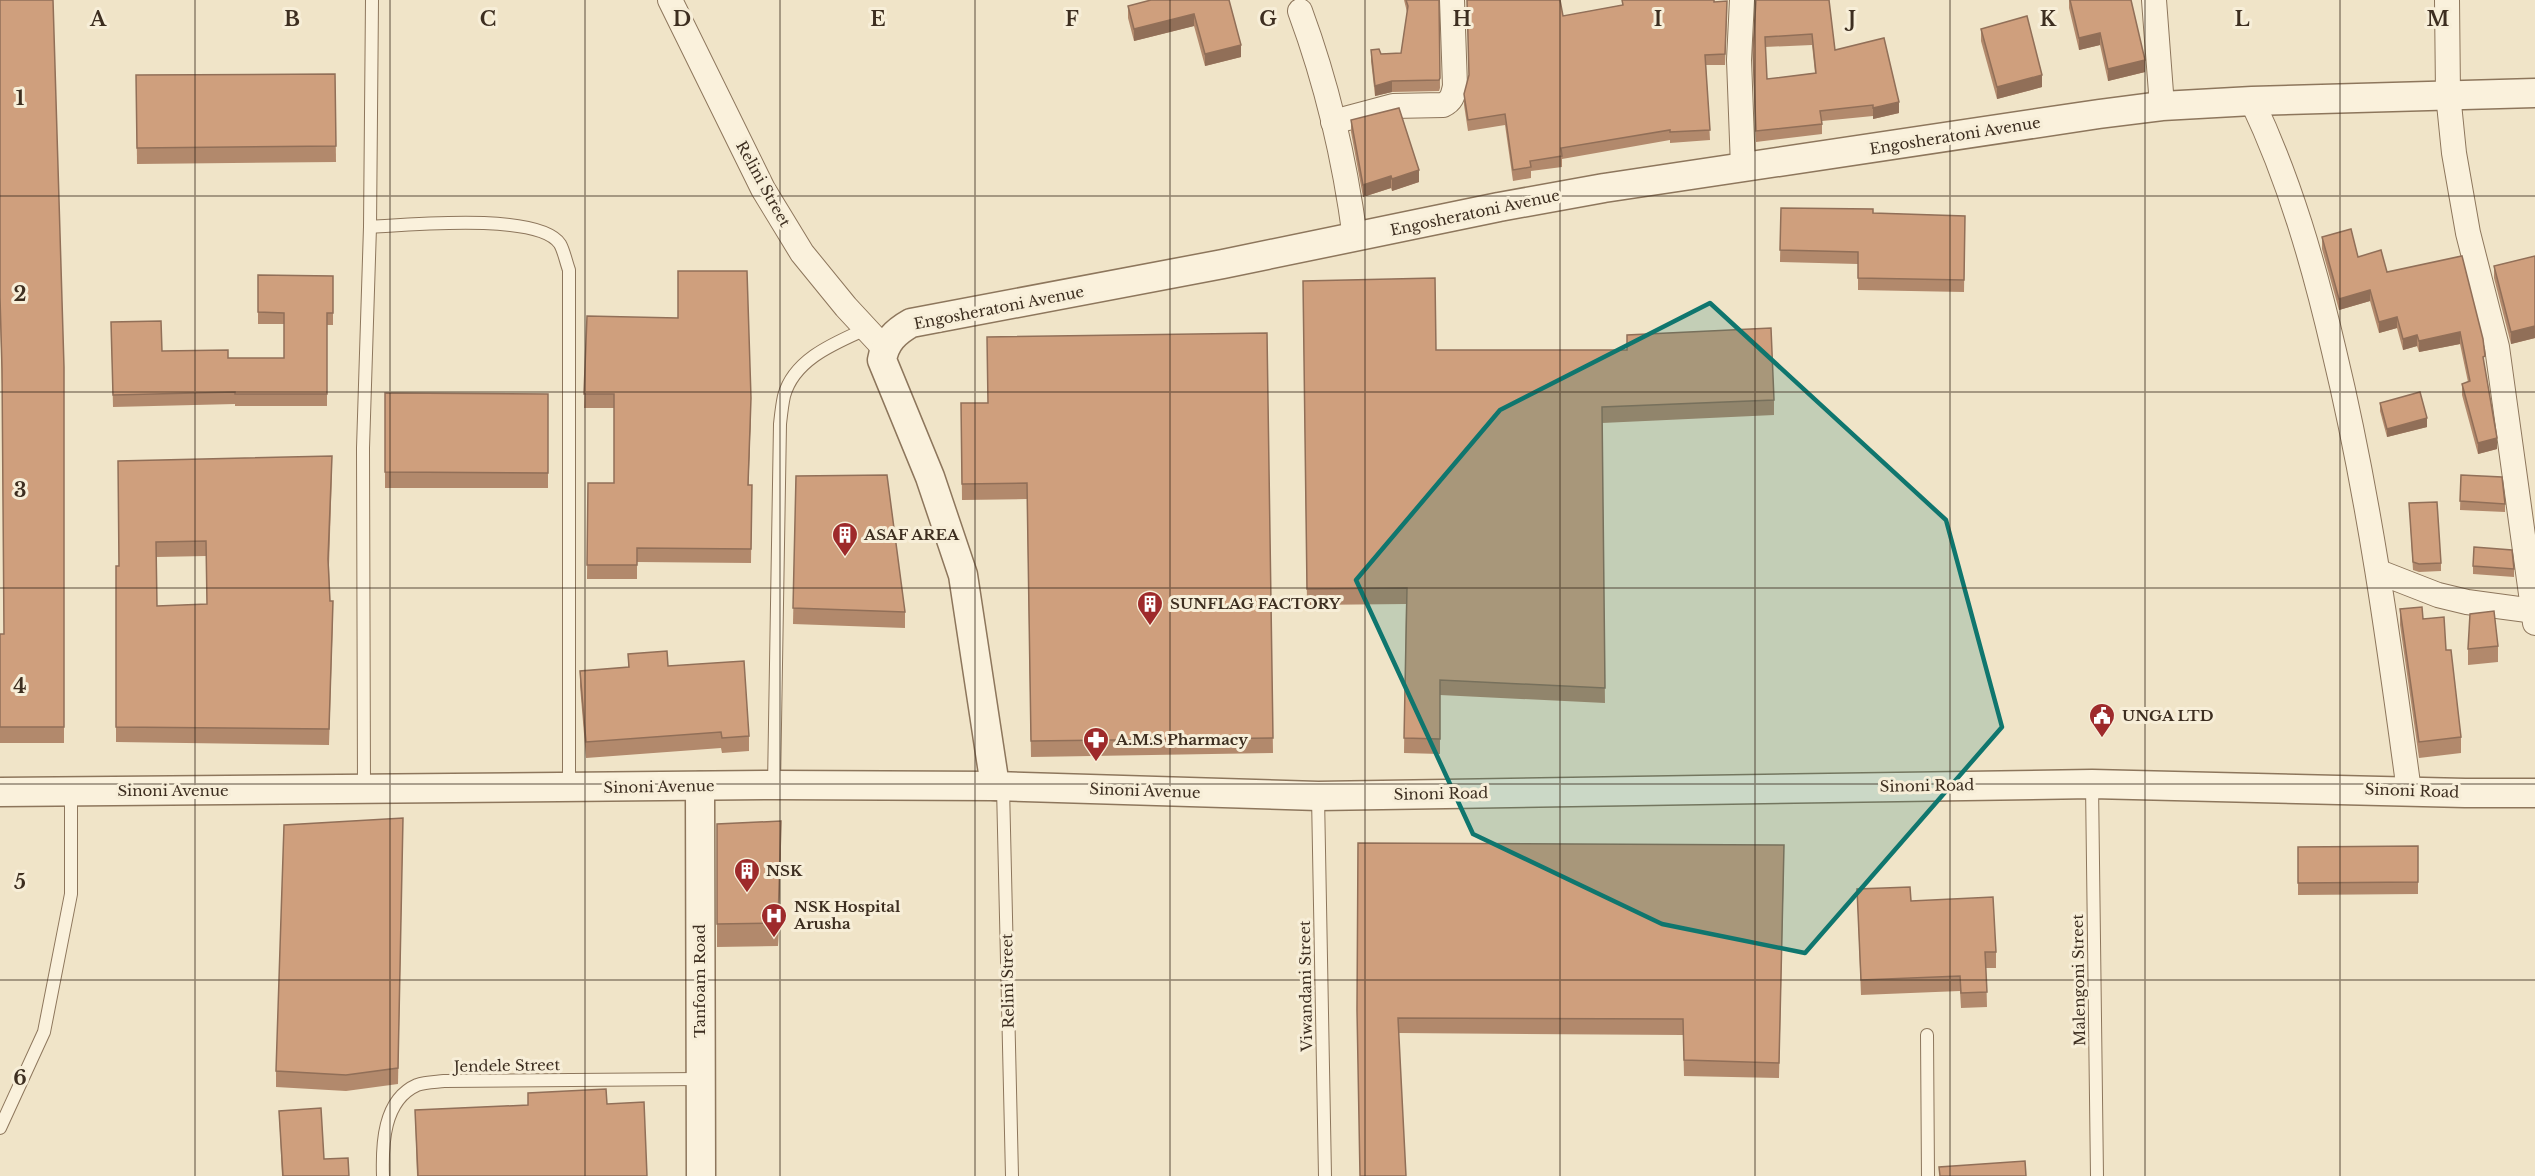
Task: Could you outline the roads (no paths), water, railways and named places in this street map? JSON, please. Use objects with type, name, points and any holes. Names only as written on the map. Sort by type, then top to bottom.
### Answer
[{"type":"street","name":"Relini Street","points":[[670,0],[763,189],[802,253],[839,300],[875,338]]},
{"type":"street","points":[[1333,122],[1393,105],[1449,103],[1455,86],[1452,0]]},
{"type":"street","points":[[1742,0],[1739,60],[1743,167]]},
{"type":"street","points":[[2154,0],[2162,106]]},
{"type":"street","points":[[2379,572],[2438,595],[2534,615],[2497,347],[2459,192],[2448,94],[2447,0]]},
{"type":"street","points":[[1300,11],[1314,49],[1333,122],[1355,238]]},
{"type":"street","name":"Engosheratoni Avenue","points":[[875,338],[895,332],[910,323],[1355,238],[1499,207],[1743,167],[2162,106],[2448,94],[2535,93]]},
{"type":"street","points":[[2252,101],[2276,152],[2311,259],[2351,422],[2379,572],[2409,791]]},
{"type":"street","points":[[875,338],[885,370],[930,477],[963,575],[999,787]]},
{"type":"street","name":"Sinoni Road","points":[[1318,796],[2092,784],[2535,793]]},
{"type":"street","name":"Sinoni Avenue","points":[[0,792],[774,785],[999,787],[1318,796]]},
{"type":"street","name":"Tanfoam Road","points":[[700,786],[701,1176]]},
{"type":"lane","points":[[364,790],[363,448],[370,226],[372,0]]},
{"type":"lane","points":[[370,226],[498,223],[541,230],[559,243],[569,270],[569,788]]},
{"type":"lane","points":[[774,785],[780,424],[784,394],[792,380],[817,353],[875,338]]},
{"type":"lane","name":"Malengoni Street","points":[[2092,784],[2097,1176]]},
{"type":"lane","name":"Relini Street","points":[[999,787],[1012,1176]]},
{"type":"lane","points":[[0,1128],[44,1032],[71,894],[71,792]]},
{"type":"lane","name":"Viwandani Street","points":[[1318,796],[1325,1176]]},
{"type":"lane","points":[[1927,1035],[1928,1176]]},
{"type":"lane","name":"Jendele Street","points":[[383,1176],[382,1147],[388,1120],[401,1095],[418,1084],[444,1081],[700,1079]]},
{"type":"place","name":"ASAF AREA","points":[[845,558]]},
{"type":"place","name":"SUNFLAG FACTORY","points":[[1150,627]]},
{"type":"place","name":"UNGA LTD","points":[[2102,739]]},
{"type":"place","name":"A.M.S Pharmacy","points":[[1096,763]]},
{"type":"place","name":"NSK","points":[[747,894]]},
{"type":"place","name":"NSK Hospital Arusha","points":[[774,939]]}]
